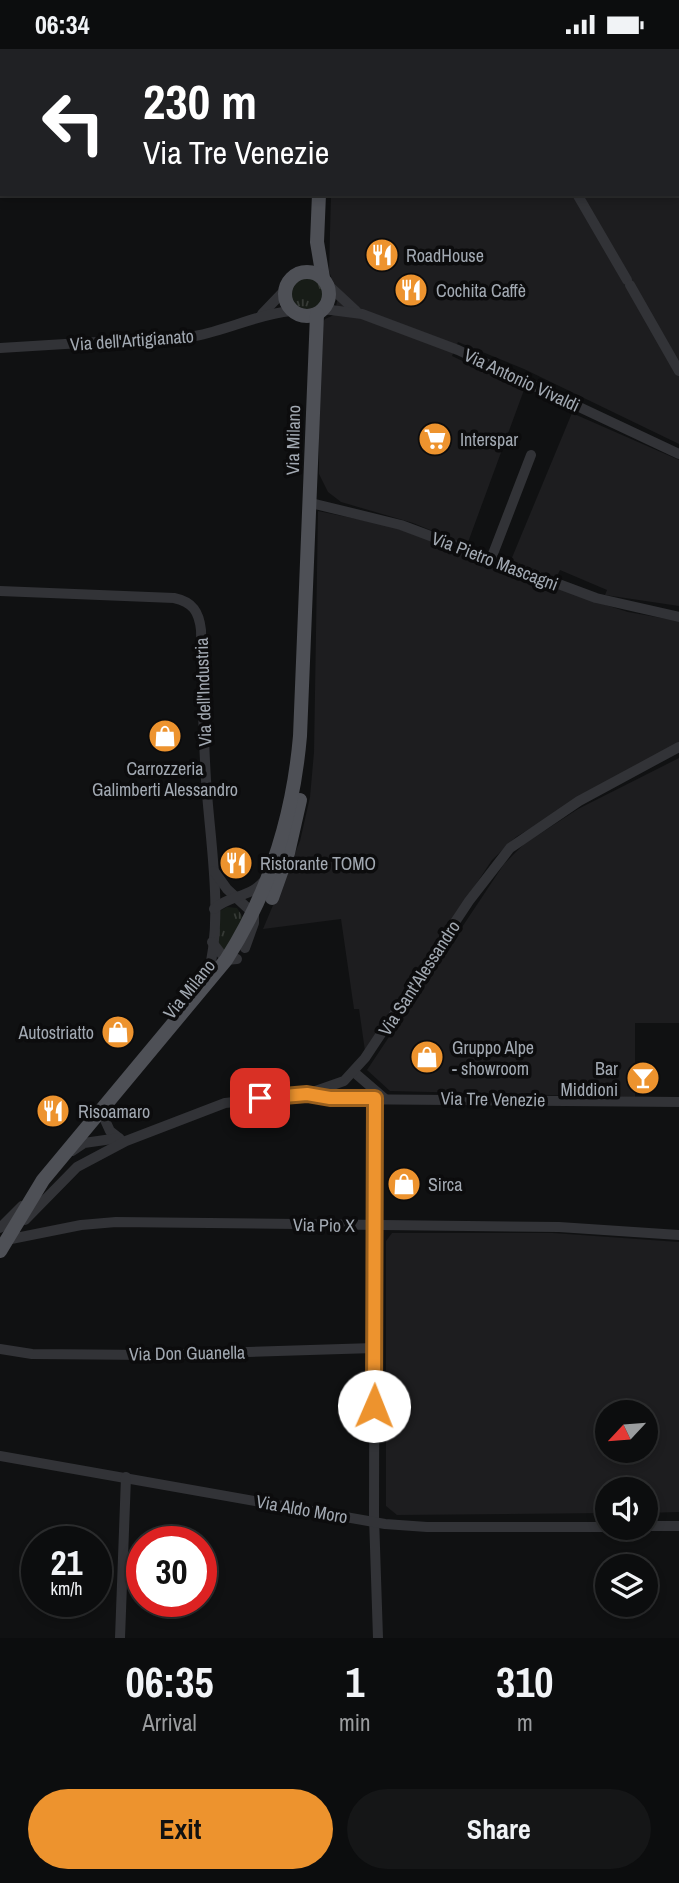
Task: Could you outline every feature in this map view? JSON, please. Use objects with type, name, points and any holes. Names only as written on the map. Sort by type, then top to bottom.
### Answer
[{"type":"main road","points":[[291,311],[308,317],[320,312],[328,302],[317,242],[318,196]]},
{"type":"main road","points":[[314,348],[291,311],[284,292],[317,242]]},
{"type":"main road","points":[[297,274],[315,273],[325,281]]},
{"type":"main road","name":"Via Milano","points":[[0,1253],[11,1239],[11,1219],[105,1120],[236,956],[272,899],[294,833],[304,759],[303,701],[314,348],[320,312]]},
{"type":"main road","name":"Via Milano","points":[[0,1253],[43,1180],[205,986],[236,956],[272,868],[292,794],[303,701]]},
{"type":"street","points":[[578,196],[679,371]]},
{"type":"street","points":[[325,281],[362,314]]},
{"type":"street","name":"Via dell'Artigianato","points":[[260,316],[284,292]]},
{"type":"street","name":"Via dell'Artigianato","points":[[0,348],[190,337],[224,330],[260,316],[291,311]]},
{"type":"street","points":[[320,312],[362,314]]},
{"type":"street","name":"Via Antonio Vivaldi","points":[[362,314],[458,350],[679,454]]},
{"type":"street","points":[[491,559],[531,455]]},
{"type":"street","name":"Via Pietro Mascagni","points":[[311,503],[393,523],[596,598],[679,617]]},
{"type":"street","name":"Via dell'Industria","points":[[0,591],[146,596],[179,599],[192,605],[198,615],[201,630],[213,870]]},
{"type":"street","name":"Via Sant'Alessandro","points":[[352,1075],[469,901],[510,848],[579,801],[679,747]]},
{"type":"street","points":[[214,909],[256,889],[272,868]]},
{"type":"street","points":[[212,942],[236,956],[254,914],[213,870]]},
{"type":"street","points":[[205,986],[212,942],[213,870]]},
{"type":"street","points":[[0,1228],[77,1167],[123,1139],[225,1103],[307,1094],[334,1087],[352,1075]]},
{"type":"street","points":[[352,1075],[379,1098],[374,1348],[374,1522],[378,1638]]},
{"type":"street","points":[[352,1075],[349,1089],[359,1099]]},
{"type":"street","name":"Via Tre Venezie","points":[[307,1094],[359,1099],[679,1102]]},
{"type":"street","points":[[105,1120],[110,1131],[123,1139]]},
{"type":"street","points":[[43,1180],[77,1147],[85,1143],[123,1139]]},
{"type":"street","points":[[11,1219],[34,1194]]},
{"type":"street","name":"Via Pio X","points":[[11,1239],[110,1222],[559,1227],[679,1235]]},
{"type":"street","name":"Via Don Guanella","points":[[0,1349],[16,1352],[151,1355],[374,1348]]},
{"type":"street","name":"Via Aldo Moro","points":[[0,1456],[374,1522],[427,1527],[595,1527]]},
{"type":"street","points":[[120,1638],[126,1477]]},
{"type":"street","points":[[658,1526],[679,1526]]},
{"type":"shaded area","points":[[331,196],[679,196],[679,444],[524,369],[458,342],[452,356],[524,390],[467,545],[413,523],[341,502],[328,492],[319,474],[319,328],[325,319],[334,315],[338,297],[329,271]]},
{"type":"shaded area","points":[[572,413],[679,460],[679,606],[605,595],[607,590],[560,570],[556,578],[511,560]]},
{"type":"shaded area","points":[[318,511],[391,526],[584,598],[628,612],[679,621],[679,744],[628,770],[516,837],[492,860],[365,1051],[359,1009],[354,1009],[341,919],[263,929],[300,841],[310,797],[314,752]]},
{"type":"shaded area","points":[[679,758],[679,1023],[635,1023],[635,1097],[390,1091],[367,1070],[504,864],[524,844],[578,809]]},
{"type":"shaded area","points":[[392,1233],[553,1233],[679,1242],[679,1512],[658,1513],[658,1477],[595,1477],[595,1513],[397,1515],[386,1506],[386,1241]]},
{"type":"green space","points":[[307,276],[320,281],[325,294],[320,307],[307,312],[294,307],[289,294],[294,281]]},
{"type":"green space","points":[[227,907],[237,908],[244,919],[224,951],[218,946],[220,911]]},
{"type":"place","name":"RoadHouse","points":[[382,255]]},
{"type":"place","name":"Cochita Caffè","points":[[411,290]]},
{"type":"place","name":"Interspar","points":[[435,439]]},
{"type":"place","name":"Carrozzeria Galimberti Alessandro","points":[[165,736]]},
{"type":"place","name":"Ristorante TOMO","points":[[236,863]]},
{"type":"place","name":"Autostriatto","points":[[118,1032]]},
{"type":"place","name":"Gruppo Alpe - showroom","points":[[427,1057]]},
{"type":"place","name":"Bar Middioni","points":[[643,1078]]},
{"type":"place","name":"Risoamaro","points":[[53,1111]]},
{"type":"place","name":"Sirca","points":[[404,1184]]},
{"type":"route","points":[[260,1098],[307,1094],[320,1098],[375,1098],[374,1406]]}]
